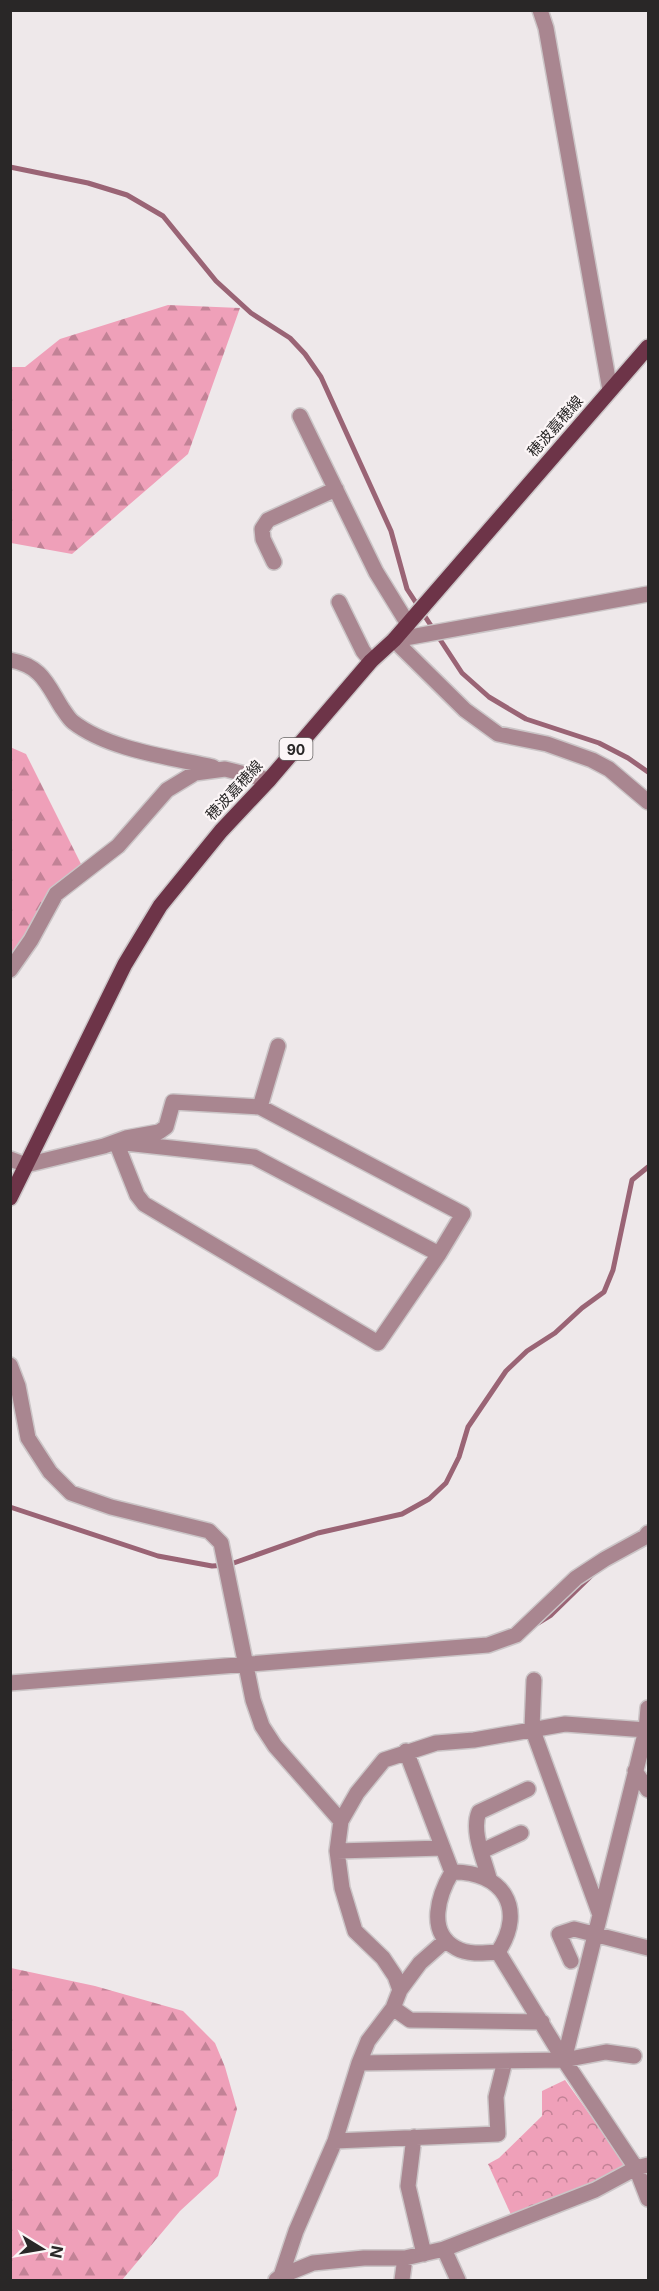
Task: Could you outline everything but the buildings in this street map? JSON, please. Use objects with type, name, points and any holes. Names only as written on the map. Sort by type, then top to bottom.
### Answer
[{"type":"main road","name":"穂波嘉穂線","points":[[10,1198],[125,964],[160,906],[221,831],[270,780],[371,662],[394,640],[648,347]]},
{"type":"street","points":[[540,10],[546,28],[610,390]]},
{"type":"street","points":[[300,416],[376,572],[408,624]]},
{"type":"street","points":[[274,561],[263,539],[262,529],[268,520],[336,489]]},
{"type":"street","points":[[394,640],[648,594]]},
{"type":"street","points":[[339,602],[363,651],[371,662]]},
{"type":"street","points":[[394,640],[465,710],[498,734],[547,744],[592,760],[609,769],[648,802]]},
{"type":"street","points":[[10,660],[30,666],[49,683],[72,722],[98,737],[131,748],[270,780]]},
{"type":"street","points":[[10,970],[31,940],[56,894],[118,846],[167,790],[195,773],[225,769]]},
{"type":"street","points":[[260,1107],[278,1046]]},
{"type":"street","points":[[10,1159],[26,1165],[116,1142],[159,1132],[166,1127],[173,1102],[260,1107],[463,1214],[439,1254],[378,1343],[144,1204],[137,1195],[116,1142]]},
{"type":"street","points":[[116,1142],[254,1156],[439,1254]]},
{"type":"street","points":[[10,1365],[18,1386],[28,1438],[50,1472],[71,1493],[111,1507],[209,1531],[221,1543],[253,1700],[262,1726],[275,1746],[341,1821]]},
{"type":"street","points":[[10,1683],[488,1645],[516,1635],[576,1578],[605,1559],[645,1538],[648,1533]]},
{"type":"street","points":[[534,1680],[532,1728],[600,1915]]},
{"type":"street","points":[[564,2060],[646,1730],[648,1708]]},
{"type":"street","points":[[400,1990],[395,1976],[383,1958],[356,1930],[342,1888],[337,1851],[341,1821],[372,1773],[384,1760],[436,1743],[474,1740],[565,1724],[646,1730]]},
{"type":"street","points":[[406,1751],[452,1872],[438,1898],[437,1915],[440,1927],[446,1940],[456,1948],[468,1952],[498,1952]]},
{"type":"street","points":[[636,1771],[648,1790]]},
{"type":"street","points":[[498,1952],[508,1937],[511,1918],[508,1902],[489,1878],[476,1819],[479,1812],[528,1789]]},
{"type":"street","points":[[482,1851],[520,1833]]},
{"type":"street","points":[[337,1851],[443,1848]]},
{"type":"street","points":[[452,1872],[476,1873],[489,1878]]},
{"type":"street","points":[[571,1961],[559,1934],[574,1929],[648,1948]]},
{"type":"street","points":[[279,2278],[296,2231],[335,2141],[358,2063],[368,2041],[393,2007],[400,1990],[420,1963],[446,1940]]},
{"type":"street","points":[[498,1952],[564,2060],[642,2167],[648,2199]]},
{"type":"street","points":[[393,2007],[410,2020],[542,2022]]},
{"type":"street","points":[[358,2063],[564,2060],[606,2052],[634,2056]]},
{"type":"street","points":[[335,2141],[498,2134],[496,2097],[505,2061]]},
{"type":"street","points":[[414,2137],[408,2186],[424,2254]]},
{"type":"street","points":[[279,2278],[313,2263],[333,2259],[405,2258],[444,2249],[596,2190],[642,2167]]},
{"type":"street","points":[[444,2249],[458,2280]]},
{"type":"street","points":[[402,2280],[405,2258]]},
{"type":"green space","points":[[168,305],[240,308],[188,454],[72,554],[11,543],[11,367],[25,367],[60,339]]},
{"type":"green space","points":[[10,747],[26,754],[82,866],[42,936],[10,966]]},
{"type":"green space","points":[[11,1968],[95,1986],[183,2011],[215,2043],[225,2067],[237,2109],[218,2176],[180,2211],[122,2280],[11,2280]]},
{"type":"green space","points":[[565,2080],[626,2165],[594,2184],[513,2219],[488,2164],[499,2158],[542,2116],[542,2091]]},
{"type":"waterway","points":[[10,167],[88,183],[127,195],[163,216],[216,281],[251,313],[290,338],[321,377],[391,531],[407,589],[462,673],[489,697],[526,719],[599,743],[628,758],[648,772]]},
{"type":"waterway","points":[[10,1507],[158,1556],[212,1566],[228,1565],[318,1533],[402,1514],[429,1499],[446,1483],[459,1457],[468,1427],[506,1371],[527,1351],[555,1333],[582,1308],[604,1292],[613,1270],[632,1180],[648,1167]]},
{"type":"waterway","points":[[538,1623],[551,1615],[592,1575]]}]
